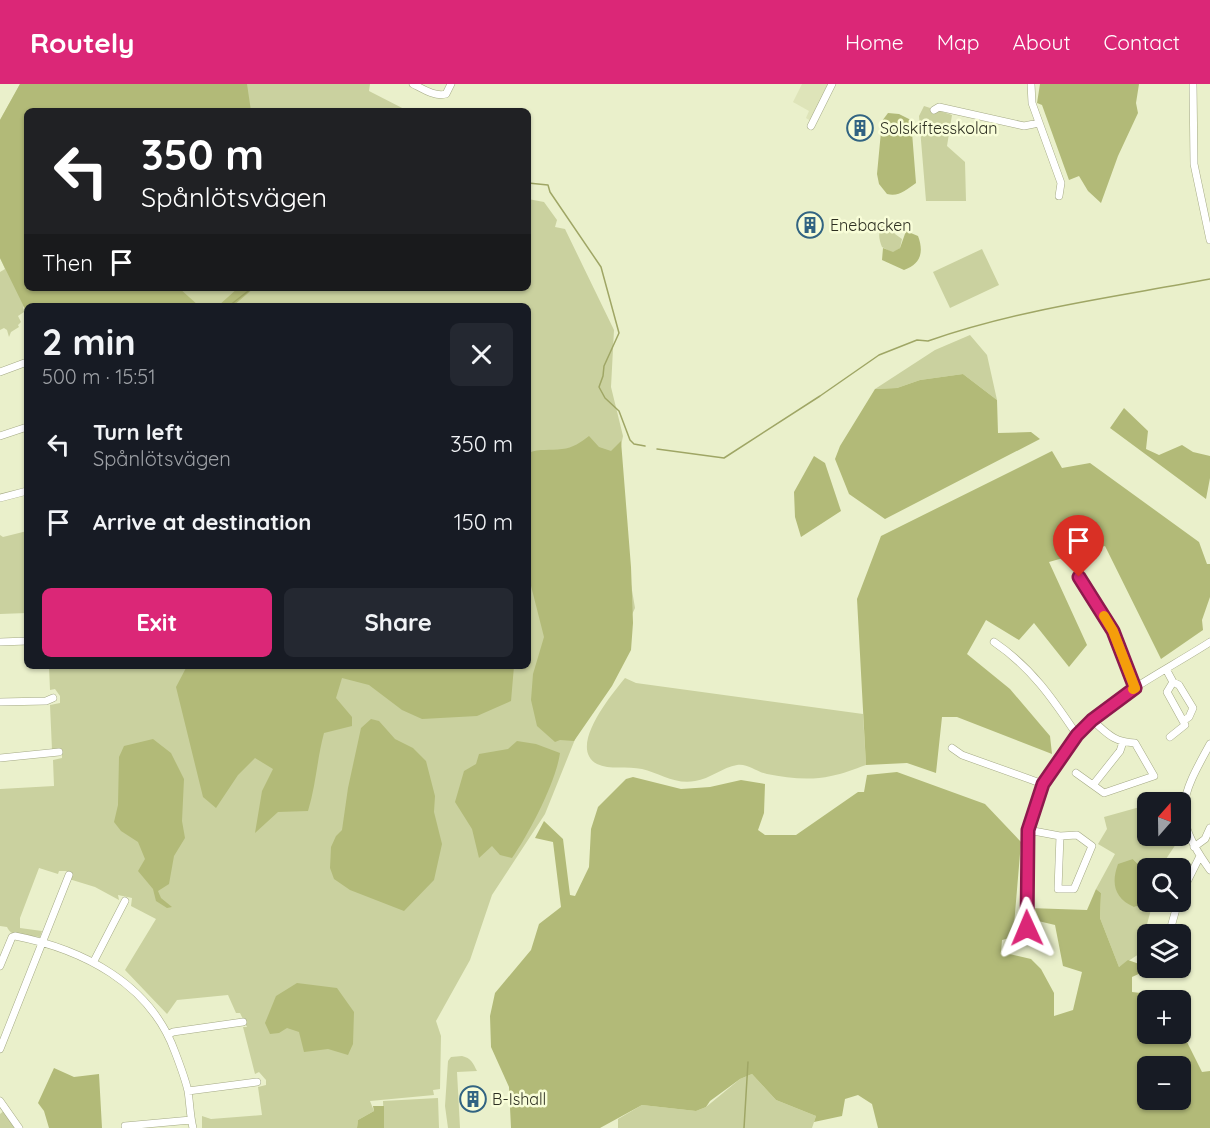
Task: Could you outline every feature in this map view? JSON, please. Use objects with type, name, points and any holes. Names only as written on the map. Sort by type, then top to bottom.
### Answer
[{"type":"street","points":[[413,84],[438,95],[446,94],[451,84]]},
{"type":"street","points":[[811,126],[832,84]]},
{"type":"street","points":[[1031,84],[1032,104],[1061,183],[1059,196]]},
{"type":"street","points":[[1192,84],[1194,164],[1210,240]]},
{"type":"street","points":[[934,110],[939,107],[1024,126],[1039,123]]},
{"type":"street","points":[[0,372],[24,363]]},
{"type":"street","points":[[0,436],[24,428]]},
{"type":"street","points":[[0,498],[24,492]]},
{"type":"street","points":[[1079,577],[1113,631],[1135,688]]},
{"type":"street","points":[[0,642],[24,641]]},
{"type":"street","points":[[994,642],[1014,656],[1047,691],[1077,735]]},
{"type":"street","points":[[1027,928],[1028,830],[1043,784],[1077,735],[1092,720],[1135,688],[1210,642]]},
{"type":"street","points":[[1166,669],[1193,708],[1189,717],[1183,721]]},
{"type":"street","points":[[1170,737],[1185,725],[1167,692],[1173,682]]},
{"type":"street","points":[[0,702],[53,698]]},
{"type":"street","points":[[1092,720],[1113,739],[1135,743]]},
{"type":"street","points":[[1076,773],[1104,793],[1154,776],[1131,734]]},
{"type":"street","points":[[1093,785],[1120,752],[1123,742]]},
{"type":"street","points":[[1210,744],[1188,787],[1185,802],[1186,826],[1194,847],[1210,870]]},
{"type":"street","points":[[952,748],[962,755],[1043,784]]},
{"type":"street","points":[[0,758],[59,752]]},
{"type":"street","points":[[1194,847],[1205,839],[1210,828]]},
{"type":"street","points":[[1028,830],[1060,836],[1077,835],[1092,846],[1074,889],[1058,889],[1060,836]]},
{"type":"street","points":[[1191,874],[1200,856]]},
{"type":"street","points":[[0,1049],[69,875]]},
{"type":"street","points":[[94,961],[125,902]]},
{"type":"street","points":[[0,966],[12,937],[15,936],[42,941],[94,961],[123,981],[141,997],[168,1035],[188,1091],[194,1128]]},
{"type":"street","points":[[168,1035],[173,1032],[243,1022]]},
{"type":"street","points":[[188,1091],[257,1082]]},
{"type":"street","points":[[0,1101],[19,1128]]},
{"type":"street","points":[[125,1126],[191,1119]]},
{"type":"shaded area","points":[[20,84],[370,84],[369,91],[402,108],[24,108],[24,291],[531,291],[531,200],[544,202],[557,220],[555,227],[565,229],[614,330],[611,387],[623,436],[614,483],[635,608],[582,722],[545,814],[492,895],[470,960],[436,1021],[441,1036],[440,1089],[433,1090],[434,1095],[370,1101],[374,1111],[358,1120],[357,1128],[202,1128],[202,1116],[211,1119],[262,1115],[258,1087],[266,1085],[266,1080],[259,1072],[255,1074],[243,1027],[247,1027],[240,1013],[236,1013],[228,995],[177,1000],[167,1014],[125,970],[156,919],[131,906],[132,898],[118,895],[119,900],[95,887],[69,879],[70,871],[59,871],[58,874],[39,868],[20,918],[20,928],[42,931],[40,937],[16,935],[7,927],[0,926],[0,789],[54,786],[53,760],[62,758],[62,751],[52,750],[50,705],[60,703],[60,696],[55,689],[50,690],[49,669],[531,669],[531,303],[24,303],[24,312],[18,316],[21,322],[19,327],[11,332],[9,337],[7,330],[4,328],[0,330],[0,272],[5,269],[0,258],[0,120]]},
{"type":"shaded area","points":[[20,84],[247,84],[251,108],[24,108],[24,291],[182,291],[196,303],[24,303],[24,307],[0,258],[0,120]]},
{"type":"shaded area","points":[[802,84],[829,84],[811,121],[806,118],[809,111],[793,102]]},
{"type":"shaded area","points":[[1040,84],[1139,84],[1136,103],[1138,113],[1118,156],[1101,203],[1088,191],[1079,176],[1069,180],[1042,105],[1037,103]]},
{"type":"shaded area","points":[[924,106],[952,115],[947,146],[965,162],[966,201],[926,201],[919,116]]},
{"type":"shaded area","points":[[888,113],[899,114],[911,120],[916,183],[895,195],[887,194],[879,184],[877,174],[882,121]]},
{"type":"shaded area","points":[[884,222],[902,239],[900,248],[893,253],[882,247],[879,237]]},
{"type":"shaded area","points":[[906,231],[918,236],[921,252],[917,261],[904,270],[882,260],[883,248],[893,252],[900,248]]},
{"type":"shaded area","points":[[982,249],[999,285],[950,308],[933,272]]},
{"type":"shaded area","points":[[235,291],[250,291],[236,303],[221,303]]},
{"type":"shaded area","points":[[970,335],[987,355],[997,400],[963,374],[920,380],[897,388],[875,389],[935,350]]},
{"type":"shaded area","points":[[963,374],[997,400],[998,433],[1031,432],[1040,439],[885,519],[849,494],[835,459],[840,446],[875,389],[897,388],[920,380]]},
{"type":"shaded area","points":[[1124,408],[1148,431],[1146,449],[1159,455],[1182,445],[1193,452],[1210,456],[1210,478],[1206,499],[1110,428]]},
{"type":"shaded area","points":[[589,436],[599,447],[611,451],[621,441],[631,567],[633,623],[631,650],[612,686],[574,741],[555,742],[537,726],[531,700],[533,674],[544,637],[531,586],[531,452],[558,450]]},
{"type":"shaded area","points":[[1052,451],[1062,468],[1090,463],[1199,542],[1207,564],[1210,564],[1210,597],[1202,620],[1203,630],[1161,659],[1105,546],[1049,562],[1087,645],[1069,667],[1034,623],[1019,640],[986,620],[967,654],[1010,689],[1050,736],[1052,754],[957,717],[942,717],[936,773],[907,763],[866,765],[857,599],[881,536]]},
{"type":"shaded area","points":[[814,456],[825,463],[841,511],[801,537],[795,517],[794,492]]},
{"type":"shaded area","points":[[24,532],[24,613],[0,614],[0,535],[3,537]]},
{"type":"shaded area","points":[[185,669],[514,669],[511,701],[477,716],[422,719],[402,710],[369,685],[342,678],[336,698],[352,717],[352,726],[324,733],[308,811],[278,812],[255,833],[262,791],[273,769],[255,758],[238,775],[216,808],[203,797],[176,687]]},
{"type":"shaded area","points":[[625,678],[636,683],[863,714],[866,765],[823,778],[807,779],[767,774],[744,765],[737,765],[701,780],[688,782],[674,780],[642,769],[602,766],[589,756],[587,746],[589,734],[603,708]]},
{"type":"shaded area","points":[[371,719],[379,721],[395,739],[413,748],[426,761],[435,796],[434,812],[442,844],[434,880],[404,911],[350,890],[334,879],[330,868],[331,847],[342,830],[361,728]]},
{"type":"shaded area","points":[[153,739],[171,753],[184,779],[182,821],[185,838],[174,856],[169,884],[158,891],[161,898],[172,907],[167,908],[156,901],[153,889],[138,871],[145,859],[138,842],[121,831],[114,822],[118,805],[119,757],[124,746]]},
{"type":"shaded area","points":[[517,741],[536,744],[560,753],[553,778],[534,822],[512,858],[500,855],[492,846],[479,858],[472,829],[455,802],[464,771],[476,764],[479,754],[508,749]]},
{"type":"shaded area","points":[[897,772],[985,804],[1021,842],[1013,937],[1002,940],[1001,952],[1031,959],[1041,969],[1054,993],[1054,1016],[1073,1010],[1082,972],[1063,966],[1055,925],[1034,920],[1029,916],[1029,908],[1087,910],[1096,889],[1101,893],[1100,918],[1119,967],[1128,960],[1137,963],[1137,975],[1132,977],[1132,992],[1137,993],[1137,1044],[1188,1044],[1202,1072],[1210,1071],[1210,1128],[878,1128],[872,1104],[858,1095],[845,1099],[842,1116],[814,1122],[816,1116],[776,1100],[752,1074],[740,1079],[710,1101],[706,1107],[696,1111],[642,1105],[600,1128],[511,1128],[509,1087],[491,1047],[490,1016],[495,993],[531,950],[539,924],[561,907],[553,842],[535,838],[544,821],[563,839],[570,895],[575,896],[589,867],[591,829],[598,807],[626,779],[633,777],[681,789],[710,787],[741,780],[765,784],[764,813],[758,830],[765,835],[796,835],[858,792],[864,792],[867,775]]},
{"type":"shaded area","points":[[1137,808],[1137,846],[1175,846],[1167,858],[1137,858],[1137,863],[1133,859],[1134,907],[1137,906],[1137,912],[1150,912],[1147,924],[1137,924],[1137,955],[1119,967],[1100,918],[1101,893],[1096,889],[1115,854],[1098,844],[1107,829],[1104,817]]},
{"type":"shaded area","points":[[1133,859],[1137,863],[1137,906],[1127,903],[1118,894],[1115,877],[1118,864]]},
{"type":"shaded area","points":[[297,983],[337,988],[354,1012],[353,1044],[348,1055],[328,1049],[304,1052],[299,1032],[287,1028],[279,1033],[270,1034],[265,1023],[276,996]]},
{"type":"shaded area","points":[[462,1056],[473,1063],[477,1071],[457,1072],[460,1128],[448,1128],[445,1106],[448,1061],[451,1057]]},
{"type":"shaded area","points":[[54,1068],[74,1077],[99,1074],[102,1128],[49,1128],[44,1111],[38,1103]]},
{"type":"shaded area","points":[[752,1074],[776,1100],[816,1116],[812,1128],[618,1128],[618,1119],[642,1105],[696,1111],[706,1107],[740,1079]]},
{"type":"shaded area","points":[[438,1098],[439,1128],[384,1128],[383,1101]]},
{"type":"shaded area","points":[[373,1106],[384,1106],[384,1128],[357,1128],[358,1120],[374,1111]]},
{"type":"shaded area","points":[[5,1110],[15,1128],[0,1128],[0,1114]]},
{"type":"waterway","points":[[531,183],[548,185],[550,192],[601,267],[619,333],[604,366],[599,387],[605,398],[619,411],[630,440],[634,444],[645,446]]},
{"type":"waterway","points":[[657,449],[724,458],[879,355],[917,340],[928,341],[1032,312],[1210,279]]},
{"type":"waterway","points":[[233,303],[248,291]]},
{"type":"waterway","points":[[744,1128],[748,1062]]},
{"type":"slow traffic","points":[[1104,616],[1113,631],[1135,688],[1133,689]]},
{"type":"place","name":"Solskiftesskolan","points":[[860,128]]},
{"type":"place","name":"Enebacken","points":[[810,225]]},
{"type":"place","name":"B-Ishall","points":[[473,1099]]},
{"type":"route","points":[[1027,928],[1028,830],[1043,784],[1077,735],[1092,720],[1135,688],[1113,631],[1079,577]]}]
